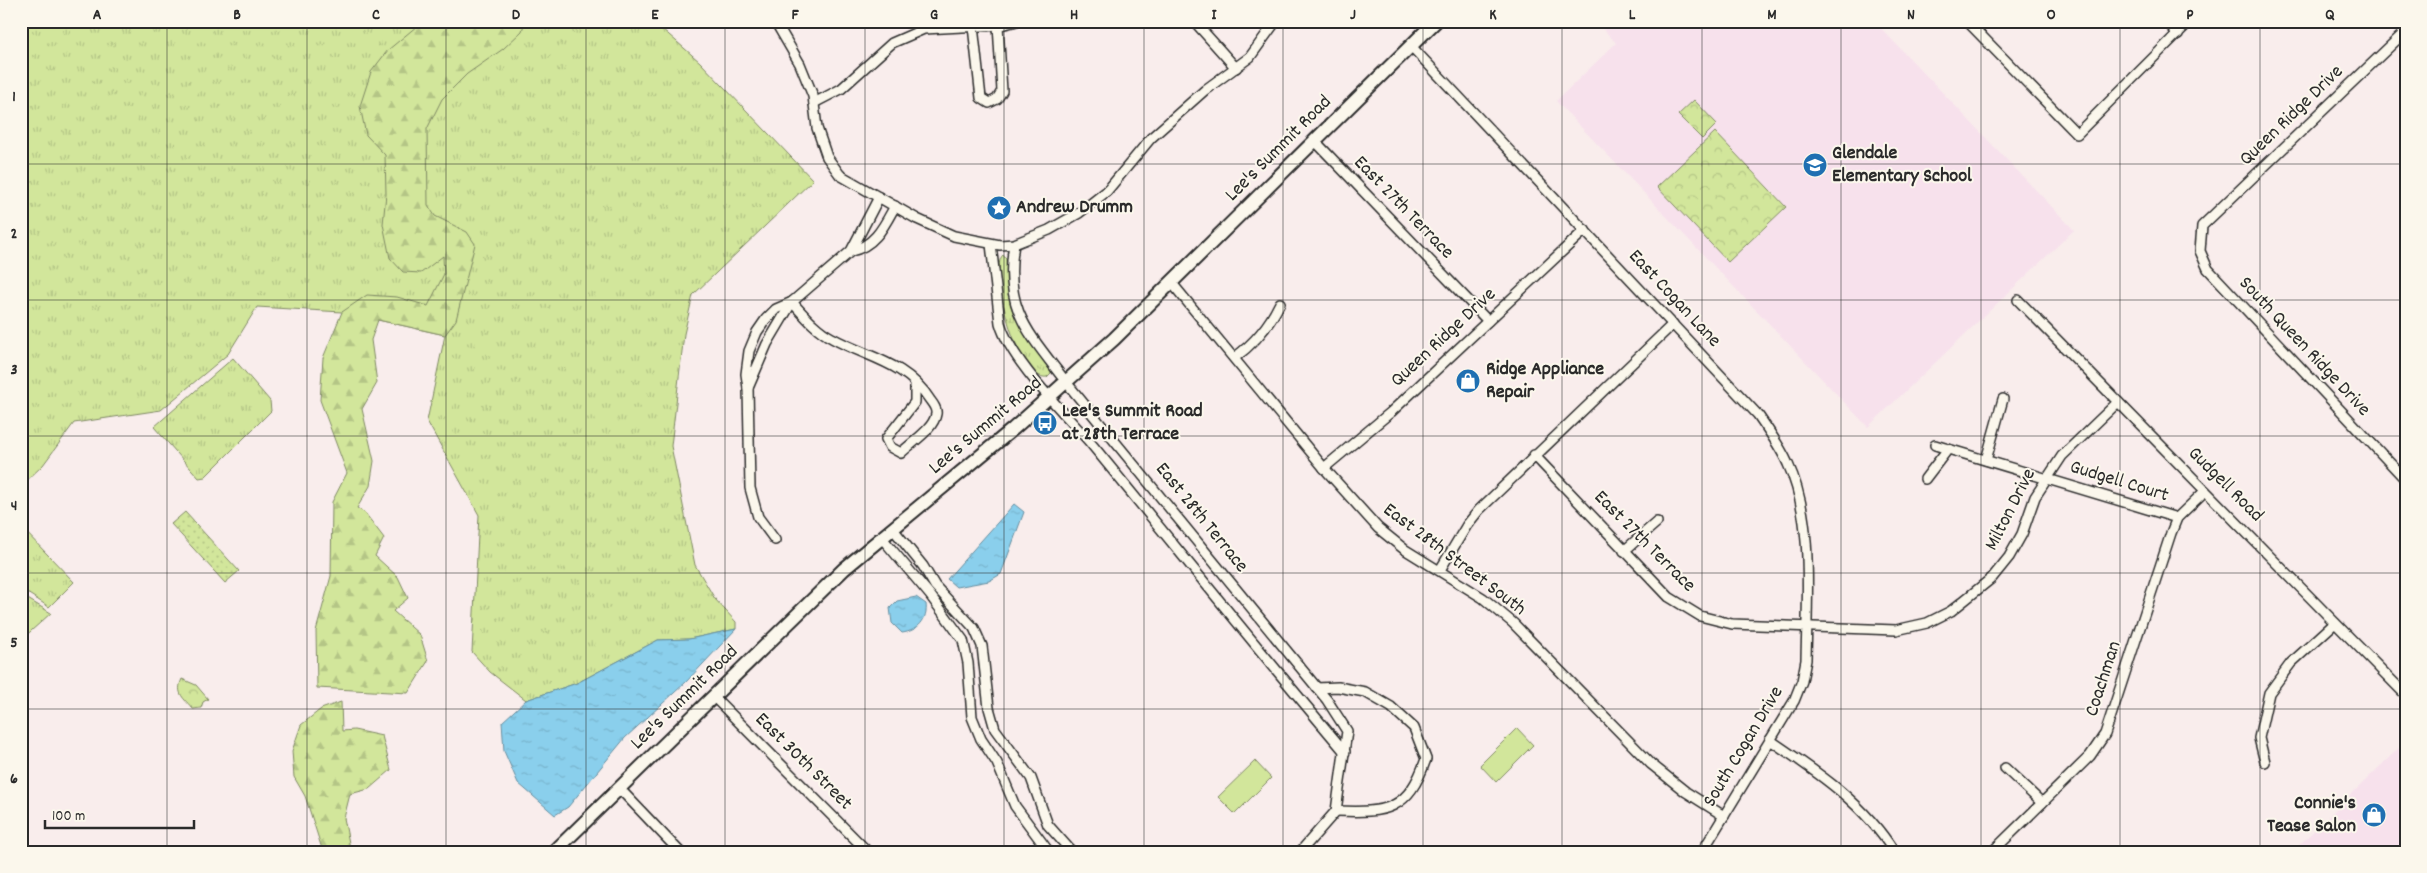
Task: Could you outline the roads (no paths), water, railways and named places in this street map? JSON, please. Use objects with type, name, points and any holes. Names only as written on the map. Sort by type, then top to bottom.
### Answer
[{"type":"main road","name":"Lee's Summit Road","points":[[554,852],[844,570],[1050,396],[1114,339],[1436,21]]},
{"type":"street","points":[[775,21],[800,64],[813,96],[817,128],[827,157],[840,175],[954,236],[991,244],[1014,244],[1049,230],[1079,212],[1107,191],[1151,138],[1205,90],[1250,57],[1276,21]]},
{"type":"street","points":[[814,104],[841,89],[892,43],[924,29],[998,25],[1018,21]]},
{"type":"street","points":[[1194,21],[1236,68]]},
{"type":"street","points":[[1967,21],[2077,134],[2190,21]]},
{"type":"street","points":[[2166,21],[2178,34]]},
{"type":"street","points":[[973,26],[981,98],[989,103],[997,99],[1002,91],[998,25]]},
{"type":"street","name":"Queen Ridge Drive","points":[[2202,226],[2406,31]]},
{"type":"street","name":"East Cogan Lane","points":[[1411,46],[1758,415],[1775,438],[1789,465],[1800,501],[1805,530],[1806,627]]},
{"type":"street","name":"East 27th Terrace","points":[[1315,140],[1488,321]]},
{"type":"street","points":[[851,251],[879,197]]},
{"type":"street","points":[[775,540],[758,517],[750,488],[748,388],[746,374],[757,332],[771,313],[792,302],[851,251],[868,244],[878,236],[895,206]]},
{"type":"street","name":"South Queen Ridge Drive","points":[[2202,226],[2200,251],[2208,269],[2406,480]]},
{"type":"street","name":"Queen Ridge Drive","points":[[1324,468],[1391,412],[1585,230]]},
{"type":"street","name":"East 28th Terrace","points":[[991,244],[1003,333],[1020,361],[1345,752]]},
{"type":"street","name":"East 28th Terrace","points":[[1014,244],[1011,259],[1012,296],[1020,317],[1066,382],[1131,458],[1317,688],[1347,731],[1336,811]]},
{"type":"street","name":"East 28th Street South","points":[[1171,282],[1324,468],[1378,528],[1404,549],[1483,598],[1513,623],[1651,764],[1686,792],[1724,816]]},
{"type":"street","name":"Gudgell Road","points":[[2018,300],[2406,695]]},
{"type":"street","points":[[792,302],[820,331],[833,339],[885,361],[915,382],[924,391],[935,408],[936,416],[928,428],[901,453],[890,448],[886,439],[915,402],[915,382]]},
{"type":"street","points":[[748,388],[767,344],[792,302]]},
{"type":"street","points":[[1234,358],[1248,349],[1263,332],[1280,303]]},
{"type":"street","points":[[1440,570],[1467,525],[1479,510],[1534,455],[1673,324]]},
{"type":"street","points":[[1986,460],[2003,398]]},
{"type":"street","name":"Milton Drive","points":[[1806,627],[1896,630],[1927,623],[1951,611],[1992,578],[2009,558],[2022,534],[2035,497],[2046,478],[2062,456],[2118,402]]},
{"type":"street","name":"Gudgell Court","points":[[1935,445],[2177,518]]},
{"type":"street","points":[[1925,479],[1948,449]]},
{"type":"street","name":"East 27th Terrace","points":[[1534,455],[1669,597],[1700,616],[1732,624],[1806,627]]},
{"type":"street","name":"Coachman","points":[[1992,852],[2090,756],[2105,734],[2177,518],[2205,491]]},
{"type":"street","points":[[1624,551],[1657,522]]},
{"type":"street","points":[[893,529],[923,566],[935,586],[974,628],[982,646],[989,708],[995,729],[1031,778],[1048,825],[1072,852]]},
{"type":"street","points":[[882,538],[930,595],[963,640],[968,662],[972,717],[981,739],[998,763],[1015,806],[1048,852]]},
{"type":"street","points":[[2265,762],[2259,738],[2269,693],[2291,663],[2335,623]]},
{"type":"street","name":"South Cogan Drive","points":[[1702,852],[1794,700],[1802,681],[1806,660],[1806,627]]},
{"type":"street","points":[[1300,852],[1336,811],[1382,810],[1400,803],[1419,781],[1426,759],[1414,728],[1391,707],[1365,692],[1338,687],[1317,688]]},
{"type":"street","name":"East 30th Street","points":[[714,697],[868,852]]},
{"type":"street","points":[[1770,740],[1824,776],[1868,816],[1894,852]]},
{"type":"street","points":[[2006,768],[2042,803]]},
{"type":"street","points":[[619,788],[680,852]]},
{"type":"water","points":[[1014,504],[1024,512],[1001,574],[989,581],[956,587],[947,579]]},
{"type":"water","points":[[916,597],[926,604],[924,619],[913,630],[902,633],[892,623],[890,608],[897,601]]},
{"type":"water","points":[[736,629],[686,682],[625,738],[568,807],[555,815],[518,783],[504,751],[502,722],[526,700],[577,683],[658,640],[689,639]]},
{"type":"place","name":"Glendale Elementary School","points":[[1815,165]]},
{"type":"place","name":"Andrew Drumm","points":[[999,208]]},
{"type":"place","name":"Ridge Appliance Repair","points":[[1468,381]]},
{"type":"place","name":"Lee's Summit Road at 28th Terrace","points":[[1045,423]]},
{"type":"place","name":"Connie's Tease Salon","points":[[2374,815]]}]
